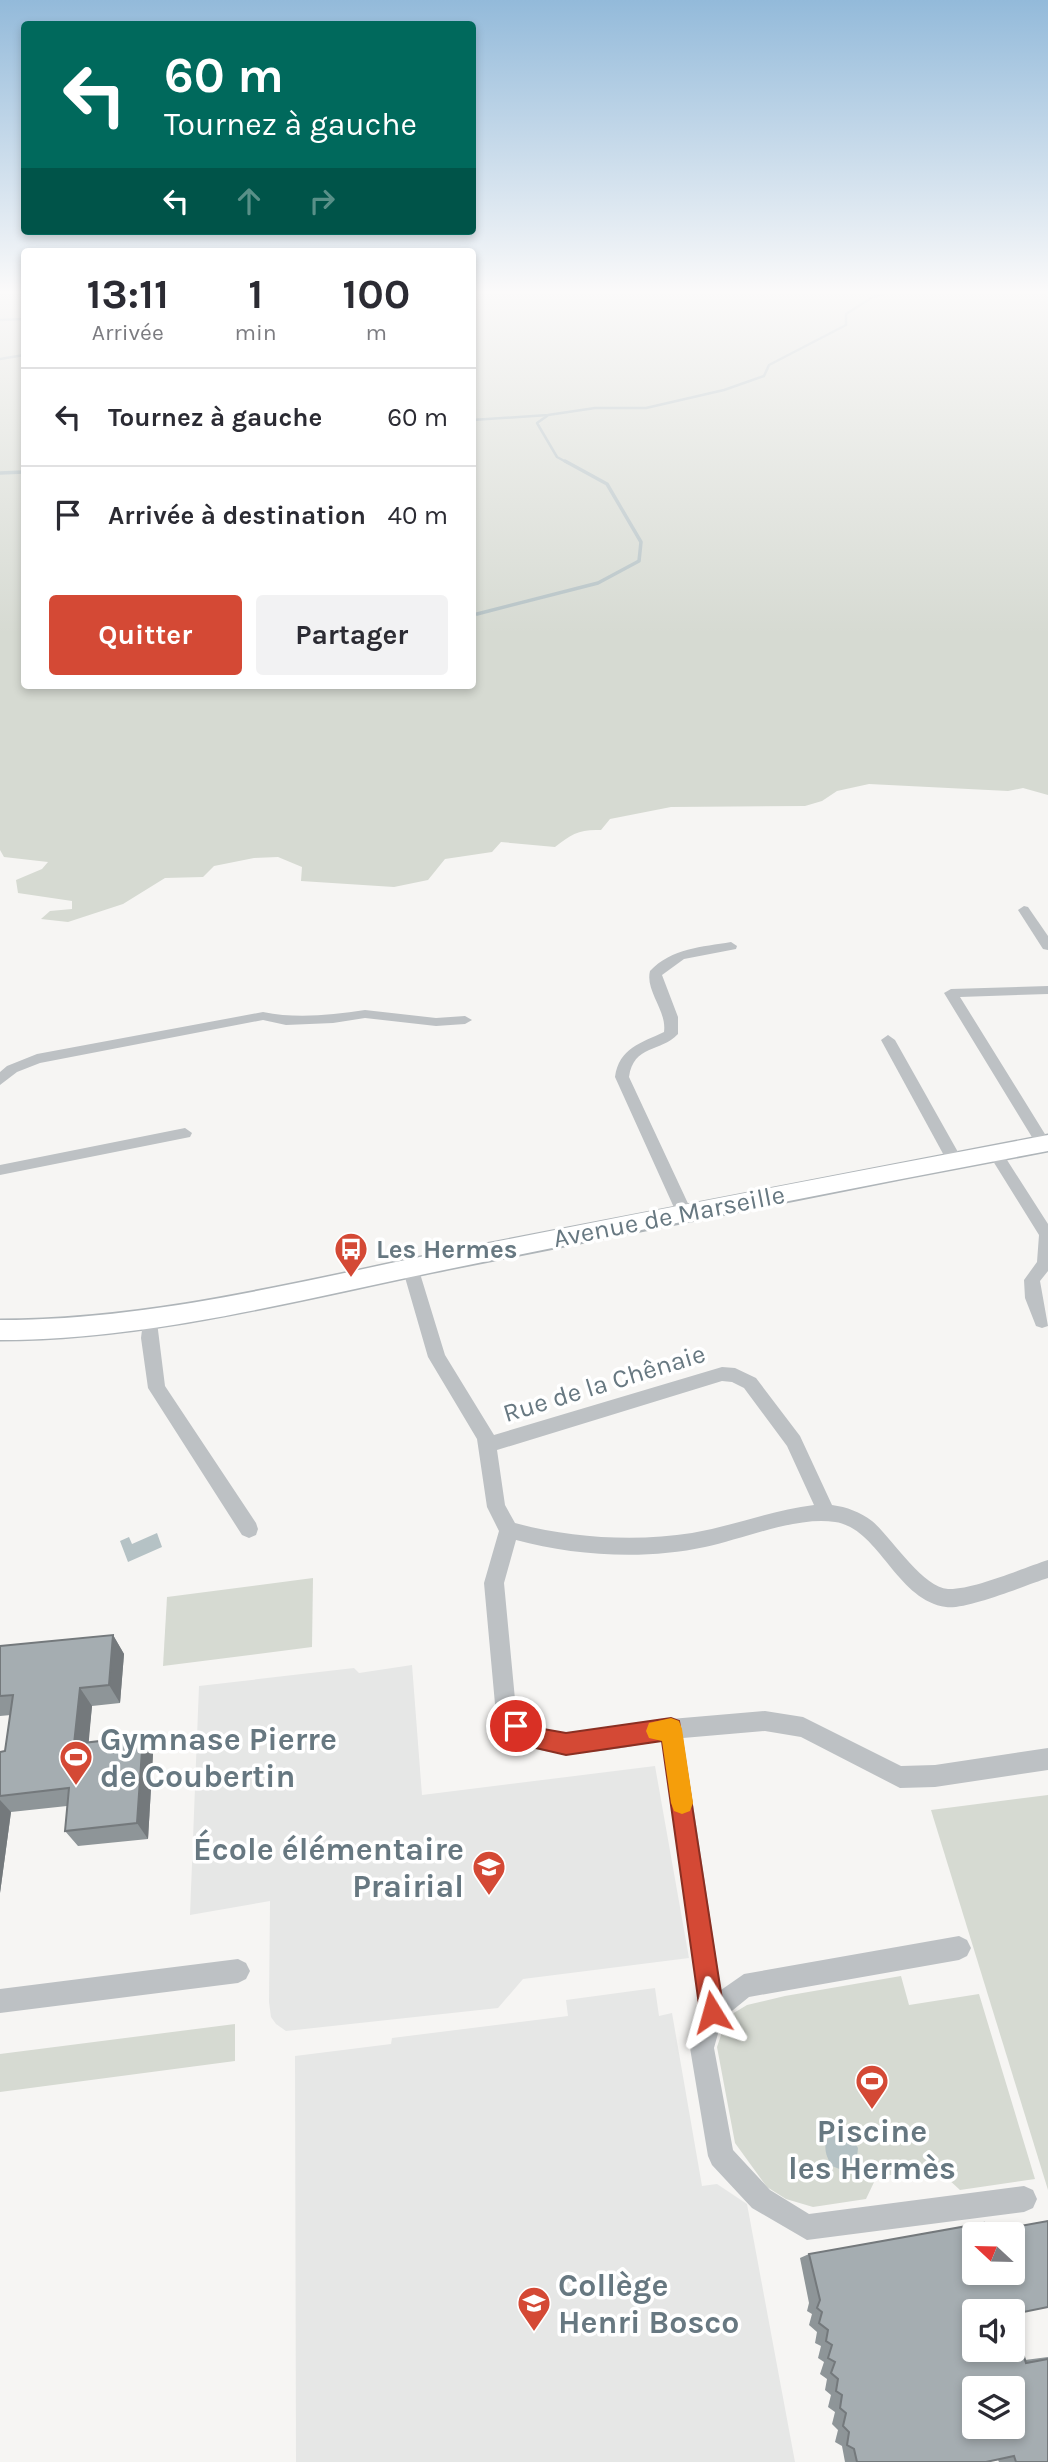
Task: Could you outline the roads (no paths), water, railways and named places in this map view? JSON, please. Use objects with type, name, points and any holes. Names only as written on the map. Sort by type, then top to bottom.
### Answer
[{"type":"street","points":[[1024,910],[1048,946]]},
{"type":"street","points":[[684,1212],[622,1077],[622,1066],[629,1054],[671,1034],[674,1021],[668,1003],[656,986],[655,974],[660,968],[680,956],[731,946]]},
{"type":"street","points":[[1046,1143],[951,993],[1048,990]]},
{"type":"street","points":[[0,1080],[12,1069],[37,1059],[263,1016],[286,1021],[333,1019],[365,1014],[436,1021],[465,1020]]},
{"type":"street","points":[[888,1040],[955,1161]]},
{"type":"street","points":[[0,1170],[185,1133]]},
{"type":"street","name":"Avenue de Marseille","points":[[0,1330],[39,1330],[150,1319],[1046,1143]]},
{"type":"street","points":[[995,1153],[1047,1235],[1045,1263],[1032,1280],[1032,1298],[1042,1321]]},
{"type":"street","points":[[410,1267],[437,1357],[486,1438],[496,1507],[509,1530],[528,1536],[622,1544],[691,1542],[814,1514],[836,1513],[857,1521],[926,1589],[948,1599],[1048,1569]]},
{"type":"street","points":[[150,1319],[149,1338],[157,1388],[249,1529]]},
{"type":"street","name":"Rue de la Chênaie","points":[[487,1445],[722,1374],[735,1375],[750,1383],[794,1441],[827,1514]]},
{"type":"street","points":[[509,1530],[494,1583],[506,1715],[526,1736],[566,1744],[671,1729],[765,1721],[803,1727],[900,1777],[935,1776],[1048,1759]]},
{"type":"street","points":[[671,1729],[712,2012],[702,2048],[721,2156],[761,2199],[807,2227],[1024,2199]]},
{"type":"street","points":[[712,2012],[744,1986],[959,1948]]},
{"type":"street","points":[[0,2001],[238,1971]]},
{"type":"waterway","points":[[476,420],[548,415],[595,408],[655,406]]},
{"type":"waterway","points":[[547,416],[537,423],[557,457],[568,463]]},
{"type":"waterway","points":[[477,614],[598,583],[639,561],[641,542],[607,484],[565,461]]},
{"type":"waterway","points":[[0,473],[21,472]]},
{"type":"place","name":"Les Hermes","points":[[351,1279]]},
{"type":"place","name":"Gymnase Pierre de Coubertin","points":[[76,1787]]},
{"type":"place","name":"École élémentaire Prairial","points":[[489,1897]]},
{"type":"place","name":"Piscine les Hermès","points":[[872,2111]]},
{"type":"place","name":"Collège Henri Bosco","points":[[534,2333]]}]
